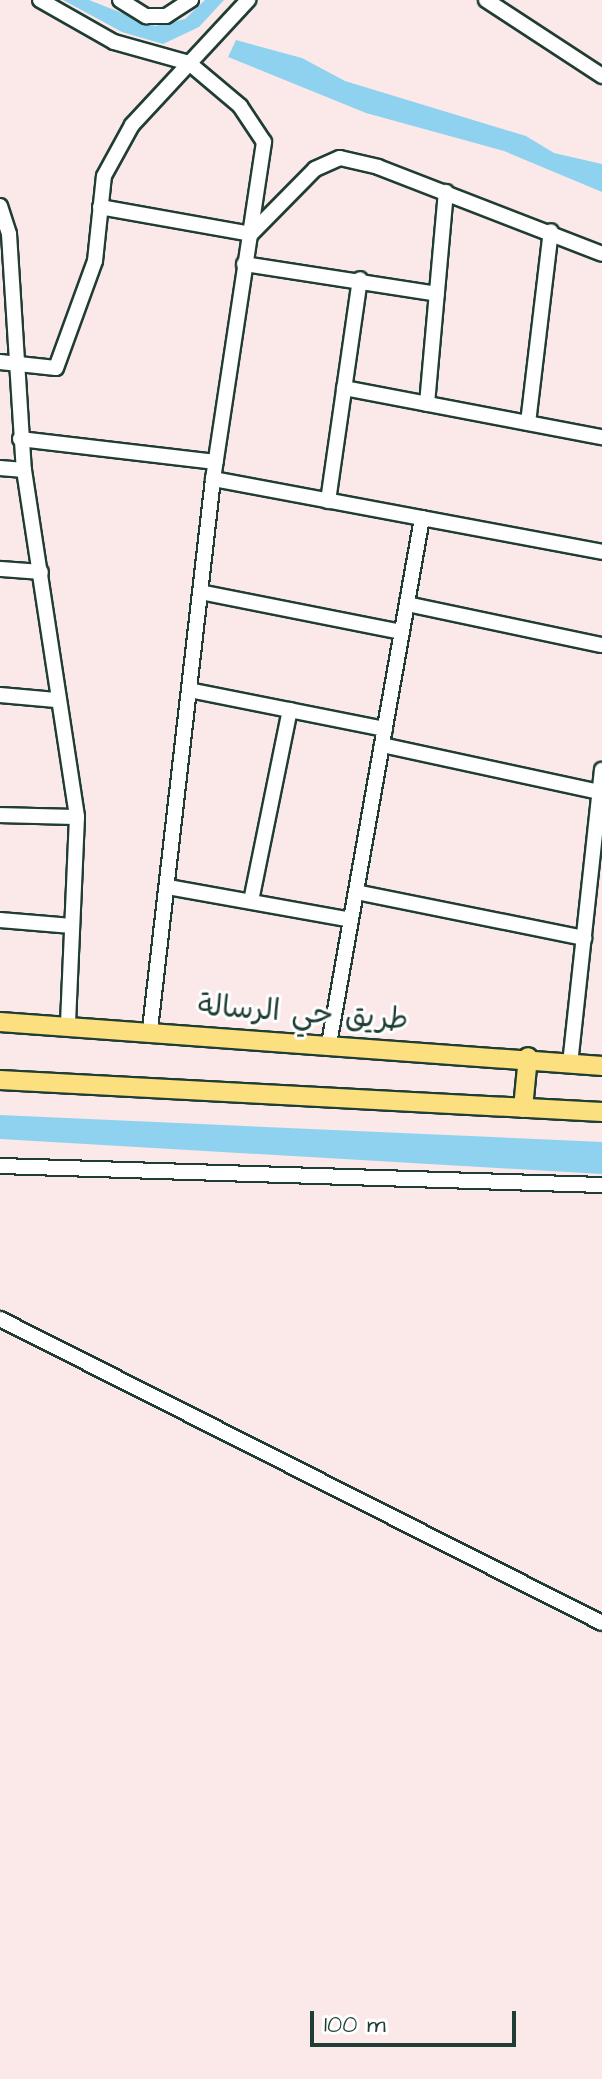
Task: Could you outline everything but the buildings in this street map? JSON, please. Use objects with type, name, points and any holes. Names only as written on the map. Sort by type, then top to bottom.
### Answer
[{"type":"main road","name":"طريق حي الرسالة","points":[[0,1022],[150,1029],[528,1057],[602,1066]]},
{"type":"main road","points":[[523,1108],[528,1057]]},
{"type":"main road","points":[[0,1080],[602,1112]]},
{"type":"street","points":[[40,0],[114,42],[189,63],[240,106],[264,142],[213,479],[150,1029]]},
{"type":"street","points":[[120,0],[146,16],[166,16],[191,0]]},
{"type":"street","points":[[0,362],[56,368],[95,261],[104,176],[132,125],[160,101],[189,63],[248,0]]},
{"type":"street","points":[[486,0],[602,76]]},
{"type":"street","points":[[251,234],[315,169],[340,158],[446,192],[551,231],[602,254]]},
{"type":"street","points":[[427,404],[446,192]]},
{"type":"street","points":[[0,206],[9,234],[20,439],[41,572],[56,700],[77,817],[68,1024]]},
{"type":"street","points":[[100,207],[251,234]]},
{"type":"street","points":[[528,423],[551,231]]},
{"type":"street","points":[[244,264],[360,279],[437,294]]},
{"type":"street","points":[[328,501],[360,279]]},
{"type":"street","points":[[344,388],[602,437]]},
{"type":"street","points":[[20,439],[216,462]]},
{"type":"street","points":[[0,468],[24,470]]},
{"type":"street","points":[[213,479],[602,552]]},
{"type":"street","points":[[329,1044],[422,518]]},
{"type":"street","points":[[0,569],[41,572]]},
{"type":"street","points":[[200,592],[402,632]]},
{"type":"street","points":[[407,604],[602,645]]},
{"type":"street","points":[[189,690],[385,729]]},
{"type":"street","points":[[0,695],[56,700]]},
{"type":"street","points":[[251,901],[290,710]]},
{"type":"street","points":[[382,745],[600,792]]},
{"type":"street","points":[[570,1064],[602,770]]},
{"type":"street","points":[[0,815],[77,817]]},
{"type":"street","points":[[168,887],[351,920]]},
{"type":"street","points":[[356,892],[584,938]]},
{"type":"street","points":[[0,920],[72,926]]},
{"type":"street","points":[[0,1166],[602,1185]]},
{"type":"street","points":[[0,1319],[602,1623]]},
{"type":"water","points":[[63,0],[89,0],[155,26],[185,19],[205,0],[224,0],[199,27],[163,44],[122,32]]},
{"type":"water","points":[[236,40],[302,58],[345,81],[526,136],[554,153],[602,164],[602,192],[504,151],[366,113],[228,57]]},
{"type":"water","points":[[0,1115],[602,1142],[602,1174],[0,1139]]}]
